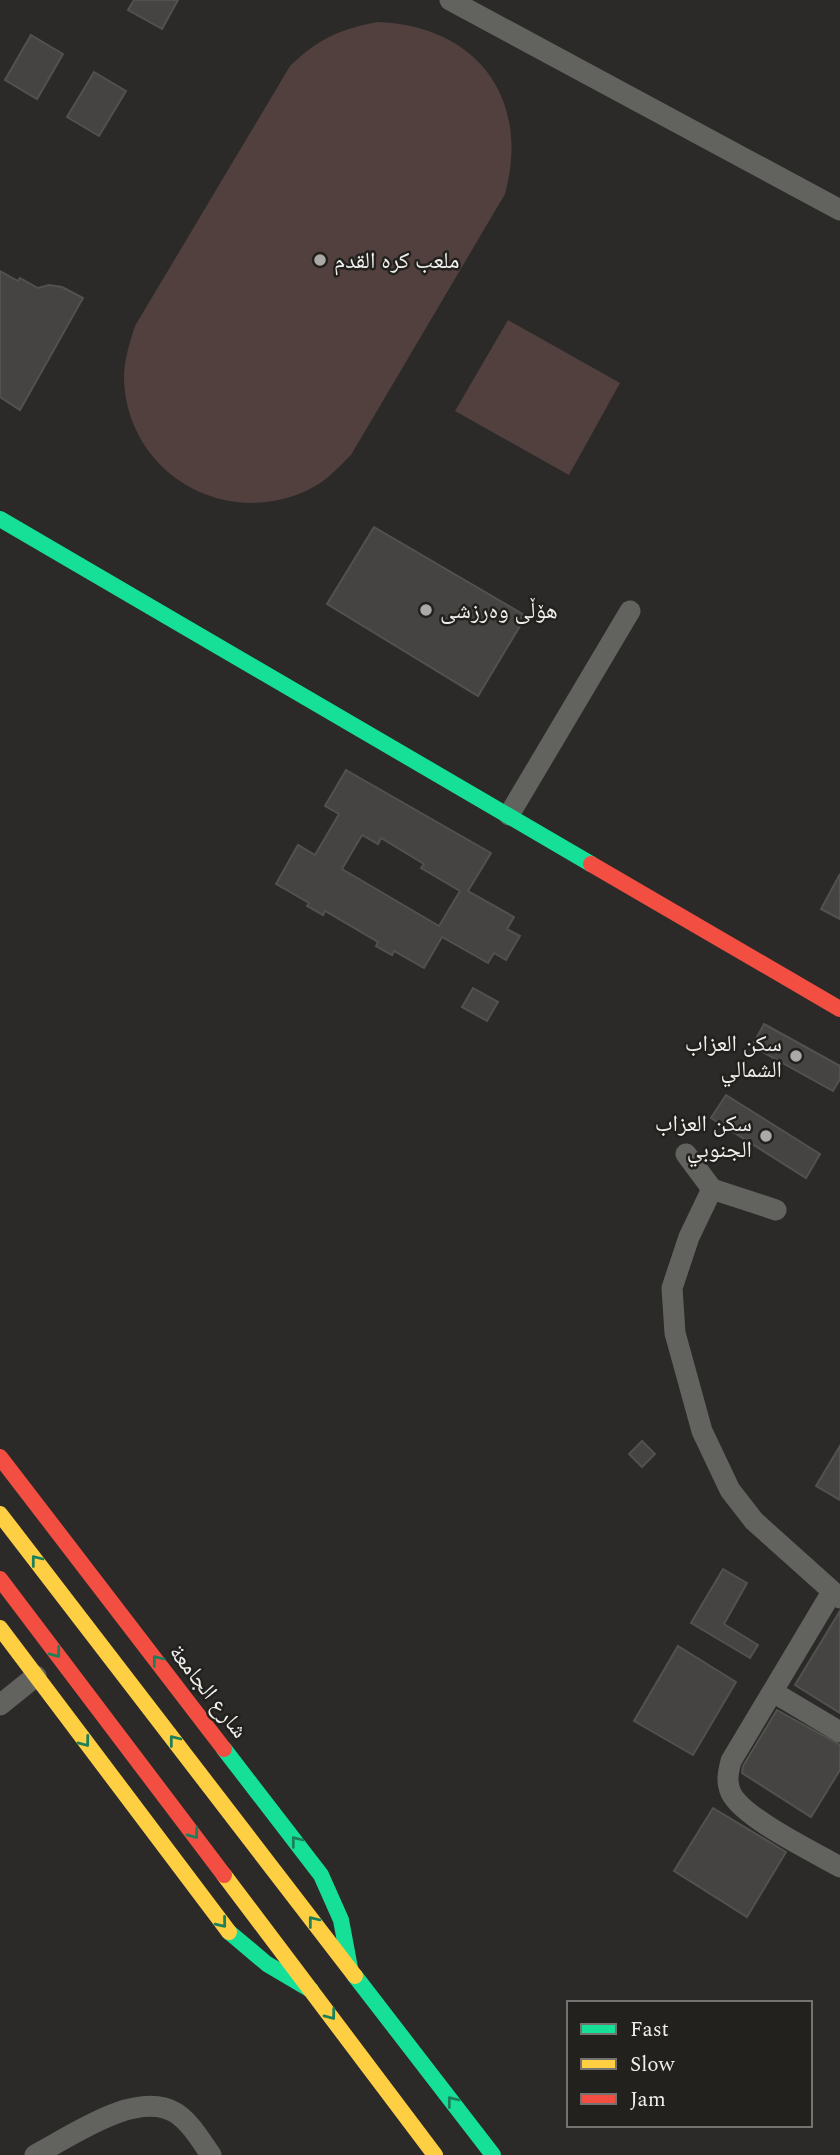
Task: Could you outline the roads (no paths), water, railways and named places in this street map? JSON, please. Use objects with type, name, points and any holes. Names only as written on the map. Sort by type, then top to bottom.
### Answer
[{"type":"street","points":[[450,0],[840,210]]},
{"type":"street","points":[[0,519],[840,1009]]},
{"type":"street","points":[[509,815],[630,611]]},
{"type":"street","points":[[686,1154],[712,1189],[776,1210]]},
{"type":"street","points":[[712,1189],[689,1237],[673,1288],[675,1333],[702,1431],[730,1490],[754,1521],[836,1595],[731,1761],[727,1777],[730,1792],[742,1809],[840,1867]]},
{"type":"street","name":"شارع الجامعة","points":[[0,1457],[321,1875],[342,1920],[350,1968]]},
{"type":"street","points":[[0,1514],[493,2155]]},
{"type":"street","points":[[0,1579],[435,2155]]},
{"type":"street","points":[[0,1629],[229,1932],[253,1955],[280,1974],[312,1990]]},
{"type":"street","points":[[0,1705],[36,1676]]},
{"type":"street","points":[[773,1692],[840,1732]]},
{"type":"street","points":[[35,2155],[130,2107],[145,2105],[176,2113],[188,2124],[211,2155]]},
{"type":"place","name":"ملعب كره القدم","points":[[320,260]]},
{"type":"place","name":"هۆڵی وەرزشی","points":[[426,610]]},
{"type":"place","name":"سكن العزاب الشمالي","points":[[796,1056]]},
{"type":"place","name":"سكن العزاب الجنوبي","points":[[766,1136]]}]
